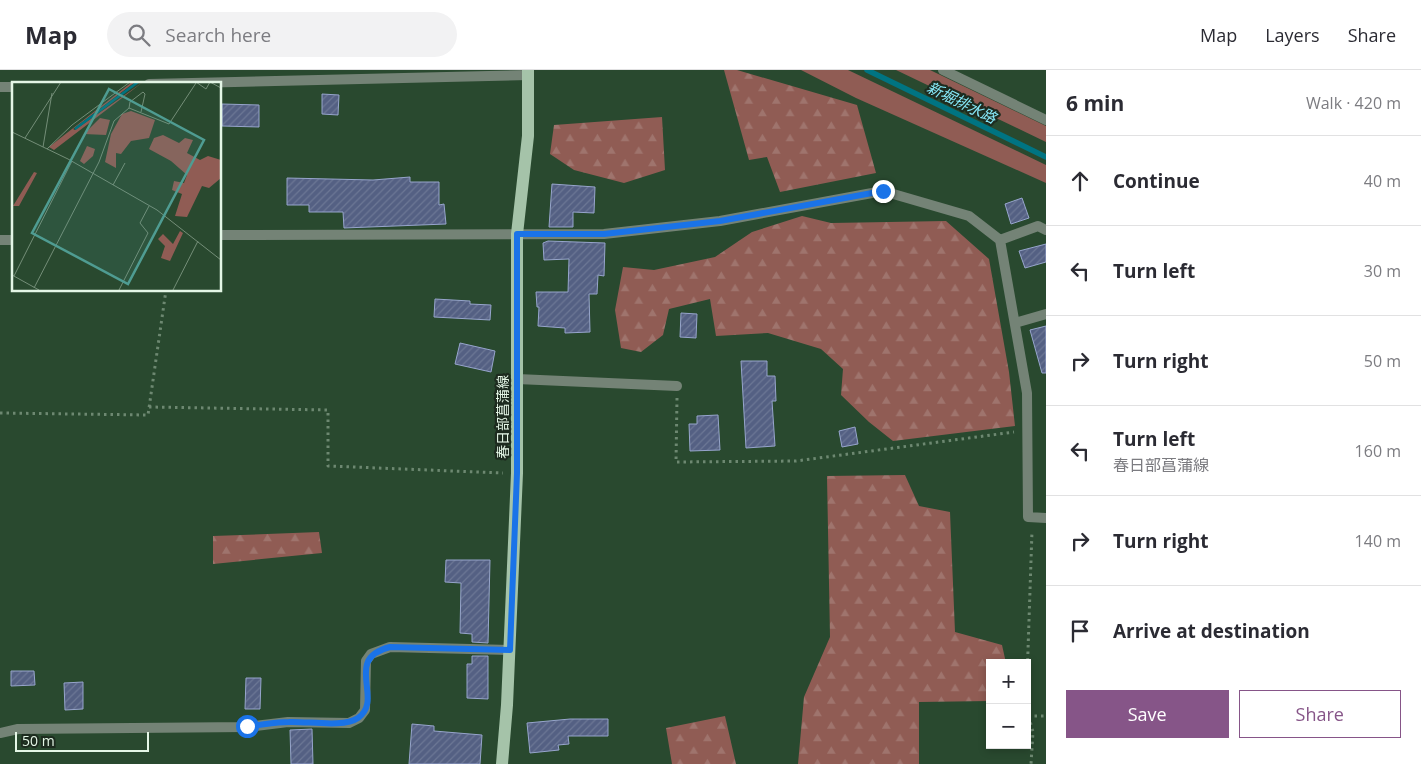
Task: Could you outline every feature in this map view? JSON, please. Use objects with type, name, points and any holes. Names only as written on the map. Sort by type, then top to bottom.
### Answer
[{"type":"main road","name":"春日部菖蒲線","points":[[502,764],[510,650],[517,473],[517,234],[528,136],[528,73]]},
{"type":"street","points":[[943,70],[1046,120]]},
{"type":"street","points":[[218,82],[528,73]]},
{"type":"street","points":[[221,235],[604,234],[720,221],[883,191],[969,216],[1000,240],[1027,393],[1028,517],[1046,518]]},
{"type":"street","points":[[1000,240],[1038,226],[1046,230]]},
{"type":"street","points":[[1015,323],[1046,314]]},
{"type":"street","points":[[517,379],[677,386]]},
{"type":"street","points":[[0,733],[18,729],[247,726],[288,722],[349,723],[359,718],[365,710],[366,662],[371,654],[380,649],[390,647],[510,650]]},
{"type":"path","points":[[0,413],[148,415],[166,291]]},
{"type":"path","points":[[677,386],[676,462],[796,461],[1028,431]]},
{"type":"path","points":[[149,407],[328,410],[328,466],[517,473]]},
{"type":"path","points":[[1028,659],[1033,517]]},
{"type":"path","points":[[1031,716],[1046,716]]},
{"type":"path","points":[[1031,726],[1033,732],[1031,764]]},
{"type":"green space","points":[[724,70],[737,70],[857,105],[876,173],[780,192],[767,157],[749,160]]},
{"type":"green space","points":[[801,70],[848,70],[1046,165],[1046,183],[856,98]]},
{"type":"green space","points":[[896,70],[930,70],[1046,126],[1046,142]]},
{"type":"green space","points":[[662,117],[665,170],[624,183],[574,170],[550,154],[554,125]]},
{"type":"green space","points":[[802,216],[831,223],[946,221],[989,259],[1009,372],[1015,426],[893,441],[869,422],[841,395],[843,369],[821,349],[768,333],[716,336],[710,299],[669,309],[663,335],[641,352],[621,348],[615,310],[623,267],[654,270],[715,257],[752,232]]},
{"type":"green space","points":[[905,475],[919,506],[950,512],[955,632],[1002,645],[1005,659],[986,659],[986,701],[919,702],[919,764],[798,764],[804,697],[830,637],[827,476]]},
{"type":"green space","points":[[319,532],[322,553],[213,564],[213,536]]},
{"type":"green space","points":[[725,716],[736,764],[672,764],[666,728]]},
{"type":"building","points":[[322,94],[339,95],[338,115],[322,114]]},
{"type":"building","points":[[222,104],[259,105],[259,127],[222,126]]},
{"type":"building","points":[[410,177],[410,182],[439,182],[439,205],[444,204],[446,224],[344,228],[343,212],[309,212],[309,205],[287,205],[287,178],[373,180]]},
{"type":"building","points":[[552,184],[595,187],[594,213],[573,212],[573,227],[549,227]]},
{"type":"building","points":[[1022,198],[1029,218],[1011,224],[1005,204]]},
{"type":"building","points":[[548,241],[605,243],[604,276],[598,275],[597,294],[589,294],[590,332],[565,333],[565,328],[538,326],[539,307],[537,307],[536,292],[568,292],[569,259],[544,260],[543,243]]},
{"type":"building","points":[[1046,244],[1046,262],[1025,268],[1019,251]]},
{"type":"building","points":[[435,299],[470,301],[470,304],[491,305],[490,320],[434,317]]},
{"type":"building","points":[[681,313],[697,314],[696,338],[680,337]]},
{"type":"building","points":[[1046,326],[1046,373],[1042,373],[1030,330]]},
{"type":"building","points":[[460,343],[495,351],[491,372],[455,364]]},
{"type":"building","points":[[741,361],[767,361],[767,376],[775,376],[776,401],[772,401],[775,446],[746,448]]},
{"type":"building","points":[[718,415],[720,450],[690,451],[689,424],[697,424],[697,416]]},
{"type":"building","points":[[855,427],[858,444],[842,447],[839,431]]},
{"type":"building","points":[[446,560],[490,560],[488,643],[472,642],[472,634],[460,633],[461,583],[445,582]]},
{"type":"building","points":[[472,656],[488,656],[488,699],[467,698],[467,664],[472,664]]},
{"type":"building","points":[[11,671],[34,671],[35,685],[11,686]]},
{"type":"building","points":[[246,678],[261,678],[260,709],[245,709]]},
{"type":"building","points":[[83,682],[83,709],[65,710],[64,683]]},
{"type":"building","points":[[570,719],[608,719],[608,736],[568,736],[569,744],[558,745],[559,750],[530,753],[527,723]]},
{"type":"building","points":[[412,724],[434,726],[434,731],[482,735],[480,764],[409,764]]},
{"type":"building","points":[[312,729],[313,764],[291,764],[290,730]]},
{"type":"waterway","name":"新堀排水路","points":[[867,70],[1046,157]]},
{"type":"route","points":[[247,726],[288,722],[349,723],[359,718],[365,710],[366,662],[371,654],[380,649],[390,647],[510,650],[517,473],[517,234],[604,234],[720,221],[883,191]]}]
